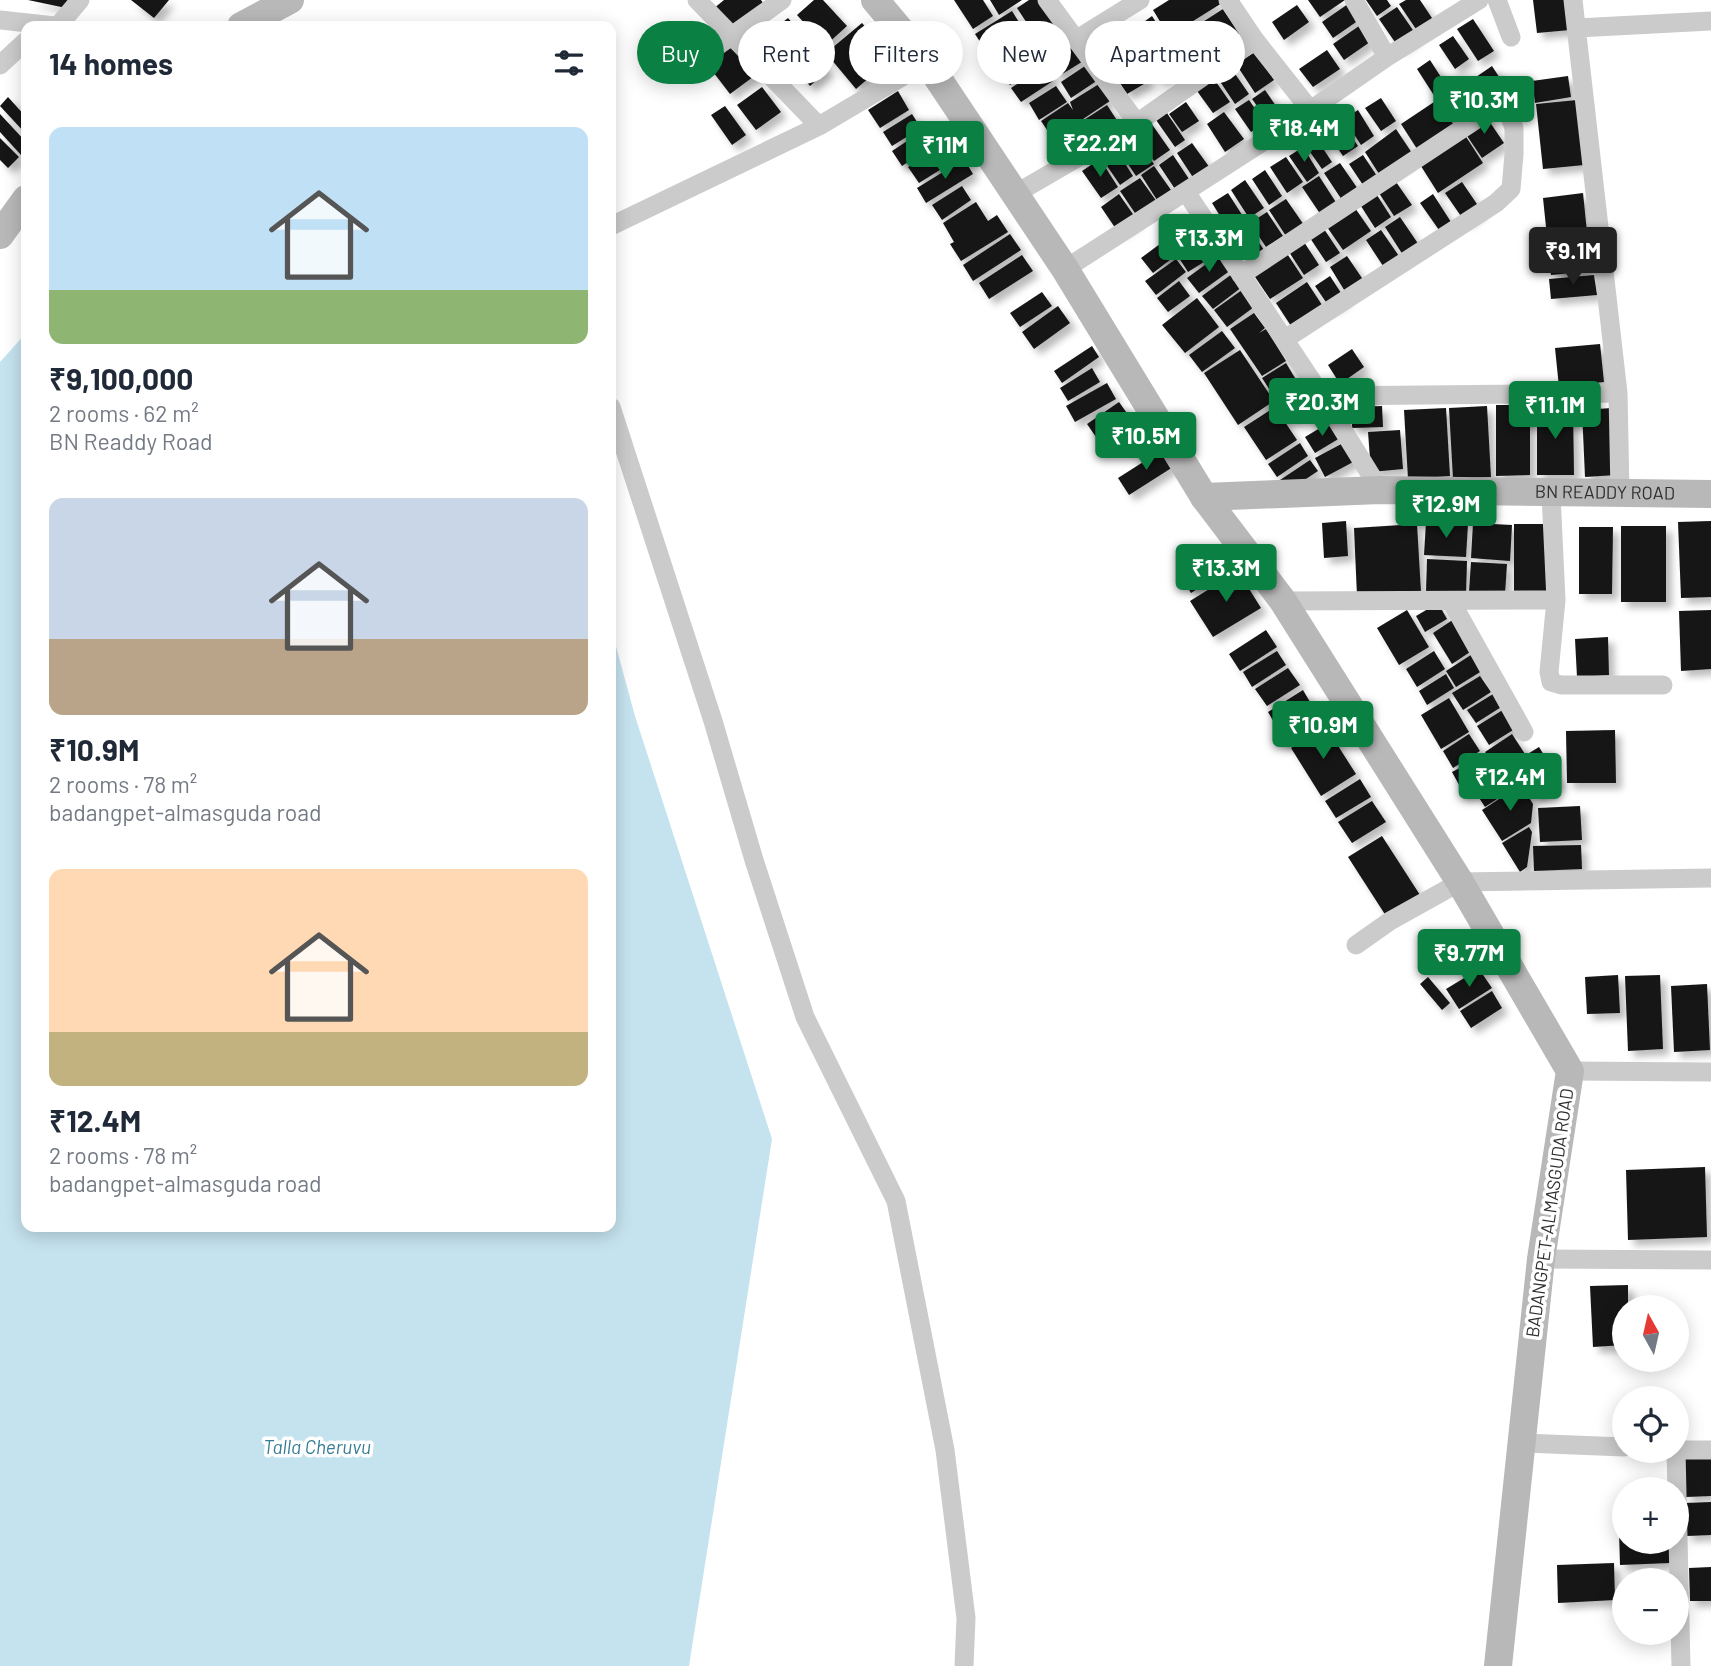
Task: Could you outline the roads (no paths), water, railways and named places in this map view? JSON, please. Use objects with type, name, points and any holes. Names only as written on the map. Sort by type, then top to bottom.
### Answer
[{"type":"street","points":[[55,21],[80,0]]},
{"type":"street","points":[[250,21],[290,0]]},
{"type":"street","points":[[697,0],[819,125]]},
{"type":"street","points":[[724,42],[782,0]]},
{"type":"street","name":"BADANGPET-ALMASGUDA ROAD","points":[[875,0],[893,21]]},
{"type":"street","points":[[1047,0],[1137,123]]},
{"type":"street","points":[[1077,39],[1140,0]]},
{"type":"street","points":[[1228,0],[1255,40],[1311,110]]},
{"type":"street","points":[[1354,0],[1387,57]]},
{"type":"street","points":[[1065,269],[1311,110],[1387,57],[1479,0]]},
{"type":"street","points":[[1497,0],[1511,37]]},
{"type":"street","points":[[1573,0],[1618,393],[1620,493]]},
{"type":"street","points":[[0,20],[21,23]]},
{"type":"street","points":[[1577,28],[1711,21]]},
{"type":"street","points":[[1016,194],[1137,123],[1255,40]]},
{"type":"street","points":[[0,65],[21,46]]},
{"type":"street","points":[[616,224],[819,125],[889,84]]},
{"type":"street","name":"BADANGPET-ALMASGUDA ROAD","points":[[942,84],[1065,269],[1204,497],[1283,601],[1460,882],[1570,1071],[1541,1259],[1498,1666]]},
{"type":"street","points":[[1241,275],[1504,101],[1514,128],[1511,189],[1496,203],[1285,339]]},
{"type":"street","points":[[1186,192],[1285,339],[1380,490]]},
{"type":"street","points":[[0,234],[21,206]]},
{"type":"street","points":[[1322,396],[1618,393]]},
{"type":"street","points":[[616,422],[805,1017],[896,1201],[945,1450],[966,1618],[964,1666]]},
{"type":"street","name":"BN READDY ROAD","points":[[1204,497],[1380,490],[1711,494]]},
{"type":"street","points":[[1550,494],[1556,600],[1549,672],[1551,681],[1561,685],[1663,685]]},
{"type":"street","points":[[1283,601],[1556,600]]},
{"type":"street","points":[[1451,601],[1524,732]]},
{"type":"street","points":[[1356,945],[1390,921],[1460,882],[1711,878]]},
{"type":"street","points":[[1570,1071],[1711,1072]]},
{"type":"street","points":[[1541,1259],[1711,1260]]},
{"type":"street","points":[[1521,1443],[1612,1447]]},
{"type":"street","points":[[1689,1450],[1711,1450]]},
{"type":"street","points":[[1676,1463],[1681,1666]]},
{"type":"water","name":"Talla Cheruvu","points":[[21,339],[21,1232],[616,1232],[616,646],[635,716],[772,1139],[689,1666],[0,1666],[0,362]]}]
